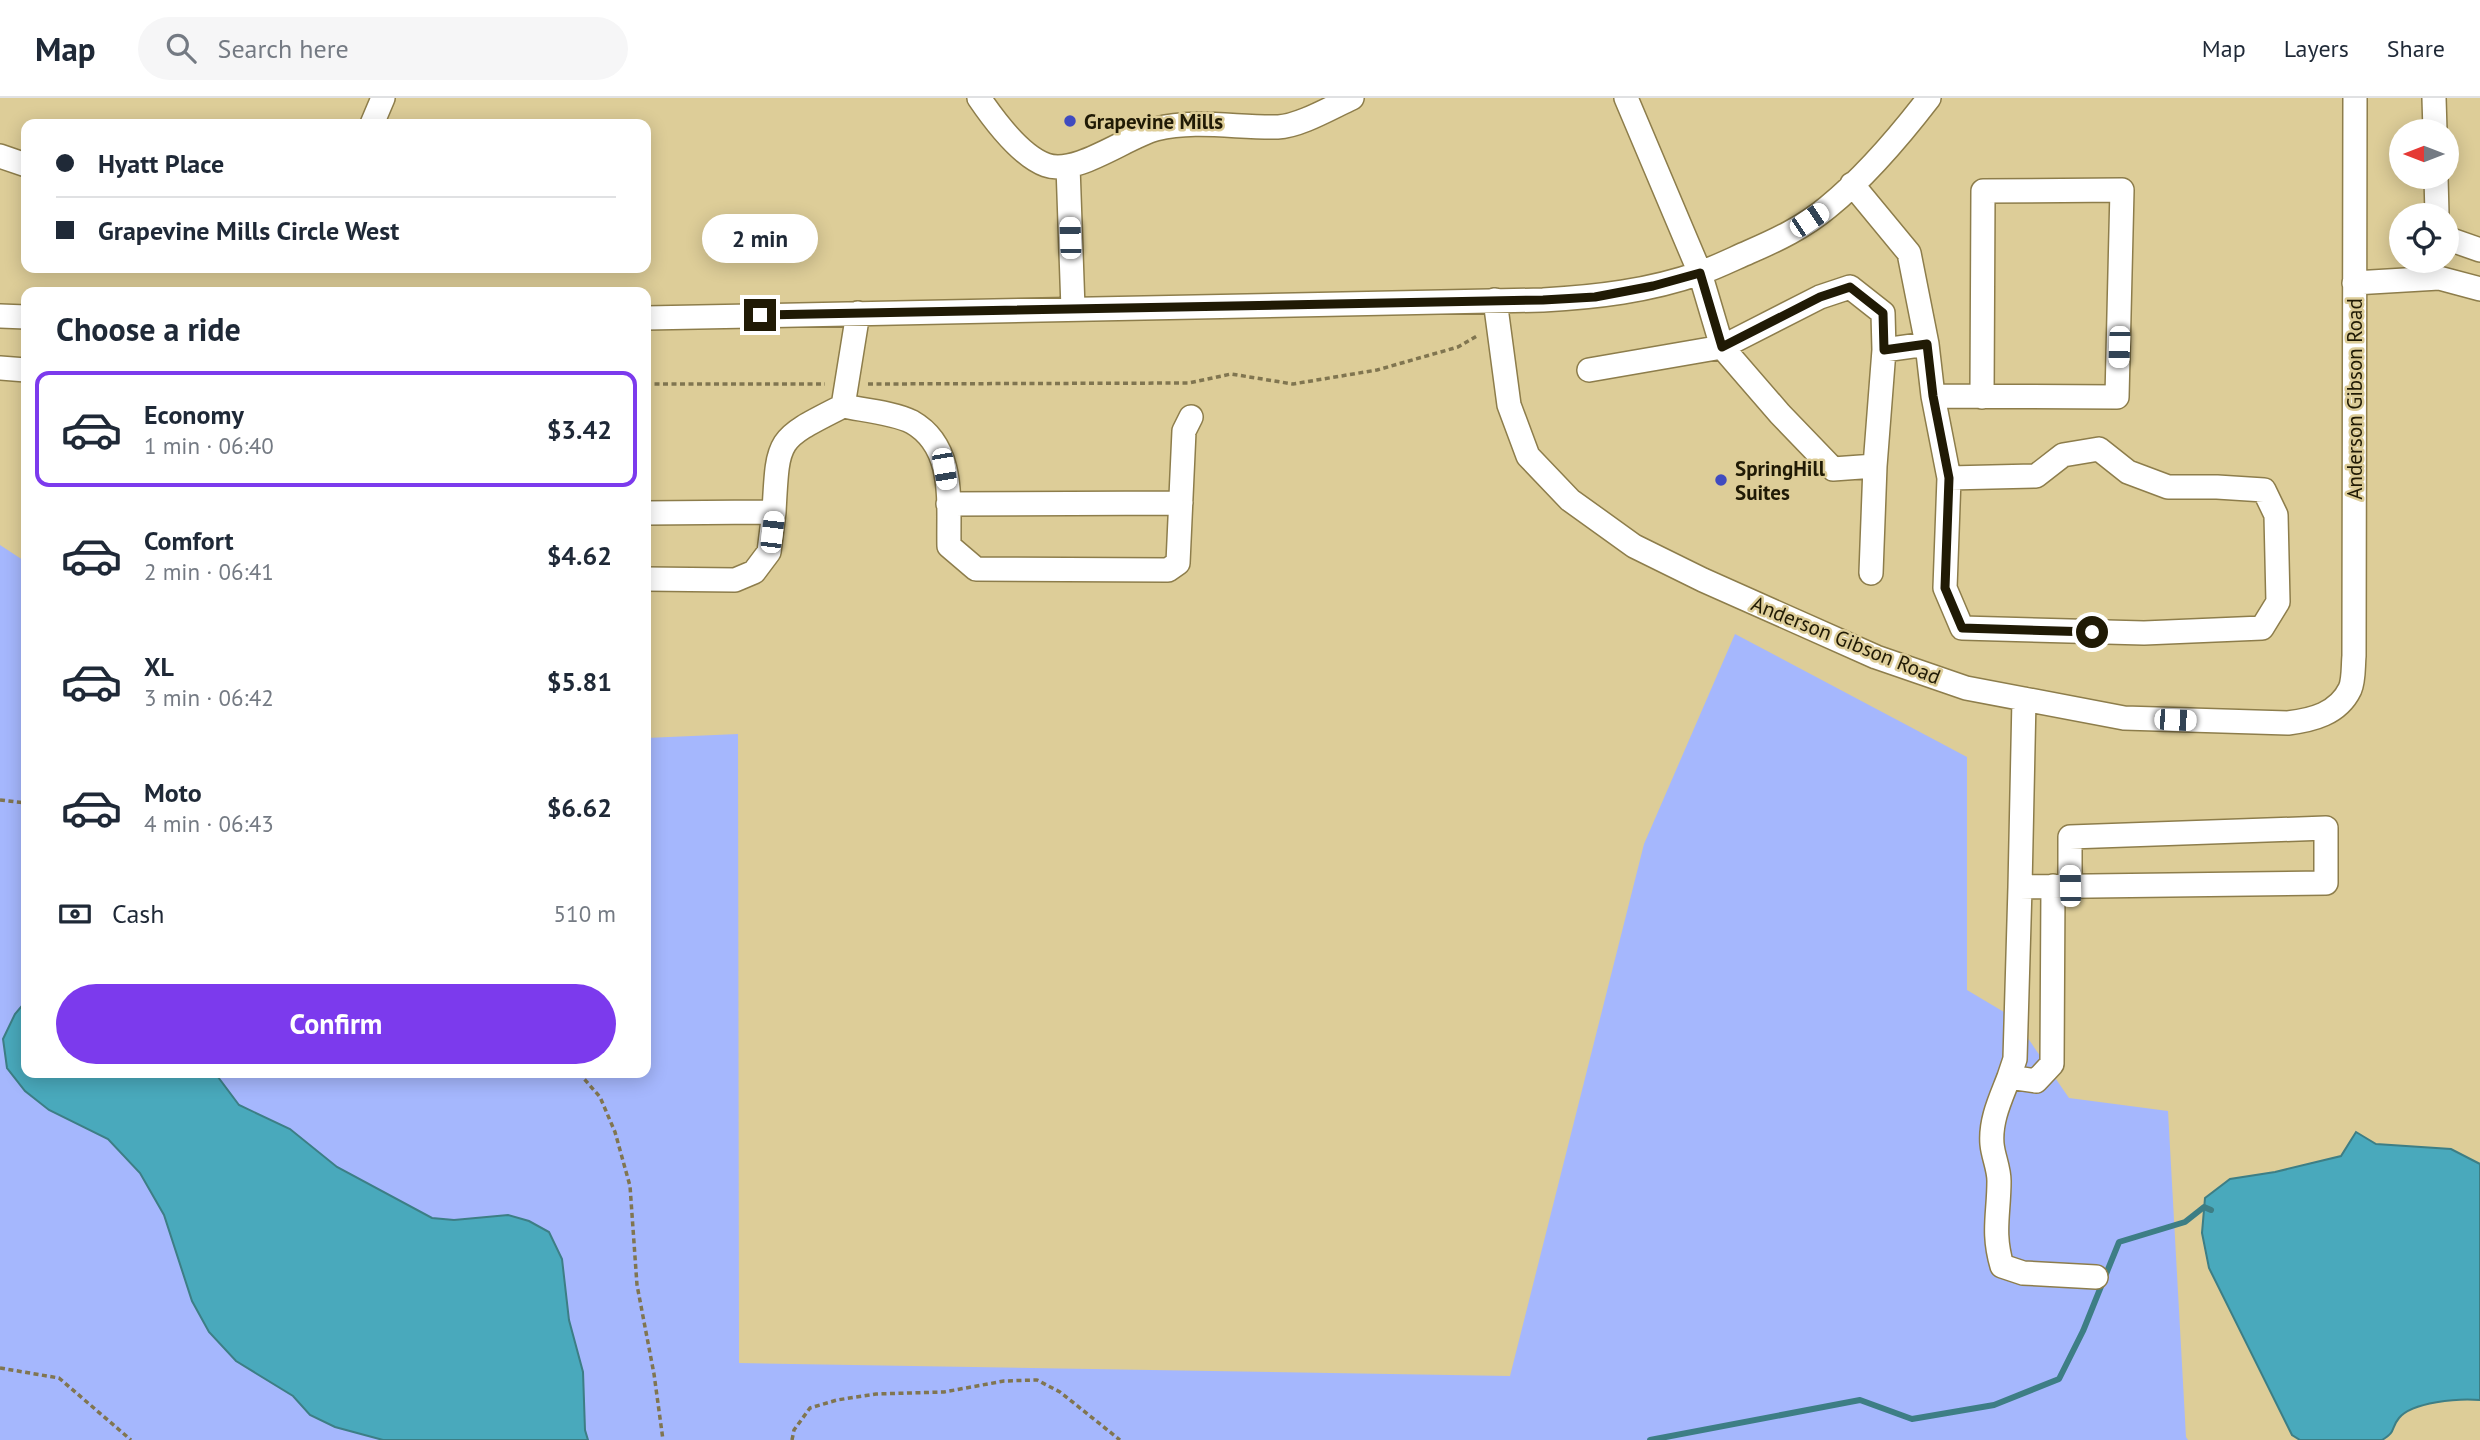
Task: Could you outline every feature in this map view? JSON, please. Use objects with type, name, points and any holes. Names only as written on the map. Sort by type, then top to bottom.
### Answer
[{"type":"street","points":[[374,119],[383,98]]},
{"type":"street","points":[[979,98],[990,115],[1029,156],[1048,166],[1068,166],[1156,129],[1188,125],[1281,127],[1352,98]]},
{"type":"street","points":[[1626,98],[1700,273],[1722,347],[1780,414],[1833,469],[1875,466]]},
{"type":"street","points":[[651,318],[1595,297],[1653,286],[1700,273],[1790,233],[1828,208],[1897,140],[1929,98]]},
{"type":"street","name":"Anderson Gibson Road","points":[[1495,300],[1509,405],[1528,456],[1570,500],[1634,546],[1703,580],[1876,657],[1966,688],[2124,718],[2288,723],[2314,719],[2336,708],[2350,689],[2354,656],[2355,98]]},
{"type":"street","points":[[2434,98],[2435,119]]},
{"type":"street","points":[[0,156],[21,163]]},
{"type":"street","points":[[1068,166],[1073,309]]},
{"type":"street","points":[[1852,184],[1909,253],[1949,478],[1945,588],[1962,628],[2144,633],[2262,628],[2278,602],[2276,516],[2264,490],[2217,486],[2168,487],[2128,472],[2099,449],[2063,456],[2036,476],[1949,478]]},
{"type":"street","points":[[1933,396],[1982,397],[2117,397],[2122,190],[1983,191],[1982,397]]},
{"type":"street","points":[[2459,243],[2480,250]]},
{"type":"street","points":[[2354,283],[2415,273]]},
{"type":"street","points":[[2447,273],[2480,289]]},
{"type":"street","points":[[1589,370],[1722,347],[1820,297],[1850,287],[1883,313],[1884,350],[1875,466],[1871,573]]},
{"type":"street","points":[[651,579],[735,580],[754,572],[769,552],[777,458],[782,446],[796,430],[845,395],[859,313]]},
{"type":"street","points":[[0,316],[21,317]]},
{"type":"street","points":[[1884,350],[1927,344]]},
{"type":"street","points":[[0,368],[21,370]]},
{"type":"street","points":[[845,395],[911,421],[932,437],[942,456],[948,504],[949,546],[976,569],[1168,570],[1178,562],[1184,431],[1191,416]]},
{"type":"street","points":[[948,504],[1181,503]]},
{"type":"street","points":[[651,513],[774,512]]},
{"type":"street","points":[[2024,699],[2015,1059],[1992,1124],[1992,1145],[1999,1179],[1995,1227],[1997,1248],[2003,1266],[2022,1273],[2096,1277]]},
{"type":"street","points":[[2009,1077],[2036,1081],[2052,1064],[2062,886],[2070,837],[2326,828],[2326,883],[2062,886],[2020,887]]},
{"type":"path","points":[[651,384],[845,395],[1189,383],[1230,374],[1293,384],[1377,370],[1458,347],[1470,338],[1499,329]]},
{"type":"path","points":[[0,800],[21,802]]},
{"type":"path","points":[[583,1078],[600,1097],[615,1132],[630,1186],[637,1285],[663,1440]]},
{"type":"path","points":[[0,1368],[59,1378],[131,1440]]},
{"type":"path","points":[[792,1440],[794,1430],[810,1408],[837,1400],[876,1394],[944,1392],[1004,1381],[1037,1380],[1060,1392],[1120,1440]]},
{"type":"shaded area","points":[[0,545],[21,559],[21,1078],[651,1078],[651,738],[738,734],[739,1363],[1510,1376],[1644,844],[1735,634],[1967,757],[1967,990],[2014,1018],[2069,1098],[2168,1111],[2188,1440],[0,1440]]},
{"type":"shaded area","points":[[21,1007],[21,1078],[219,1078],[239,1105],[290,1129],[337,1167],[432,1218],[454,1220],[508,1215],[529,1221],[549,1232],[562,1259],[569,1320],[583,1372],[585,1430],[588,1440],[383,1440],[335,1427],[310,1415],[293,1396],[236,1361],[209,1332],[192,1301],[164,1215],[140,1173],[108,1139],[49,1110],[25,1091],[7,1068],[3,1039]]},
{"type":"shaded area","points":[[2356,1132],[2376,1144],[2451,1149],[2480,1164],[2480,1400],[2449,1401],[2414,1408],[2399,1418],[2392,1432],[2382,1440],[2300,1440],[2292,1435],[2209,1268],[2202,1233],[2205,1198],[2230,1179],[2275,1172],[2341,1156]]},
{"type":"waterway","points":[[1650,1440],[1860,1400],[1912,1419],[1994,1405],[2059,1379],[2083,1331],[2119,1242],[2185,1222],[2204,1207],[2211,1210]]},
{"type":"place","name":"Grapevine Mills","points":[[1070,121]]},
{"type":"place","name":"SpringHill Suites","points":[[1721,480]]},
{"type":"route","points":[[760,315],[1543,300],[1595,297],[1653,286],[1700,273],[1722,347],[1820,297],[1850,287],[1883,313],[1884,350],[1927,344],[1933,396],[1949,478],[1945,588],[1962,628],[2092,632]]}]
